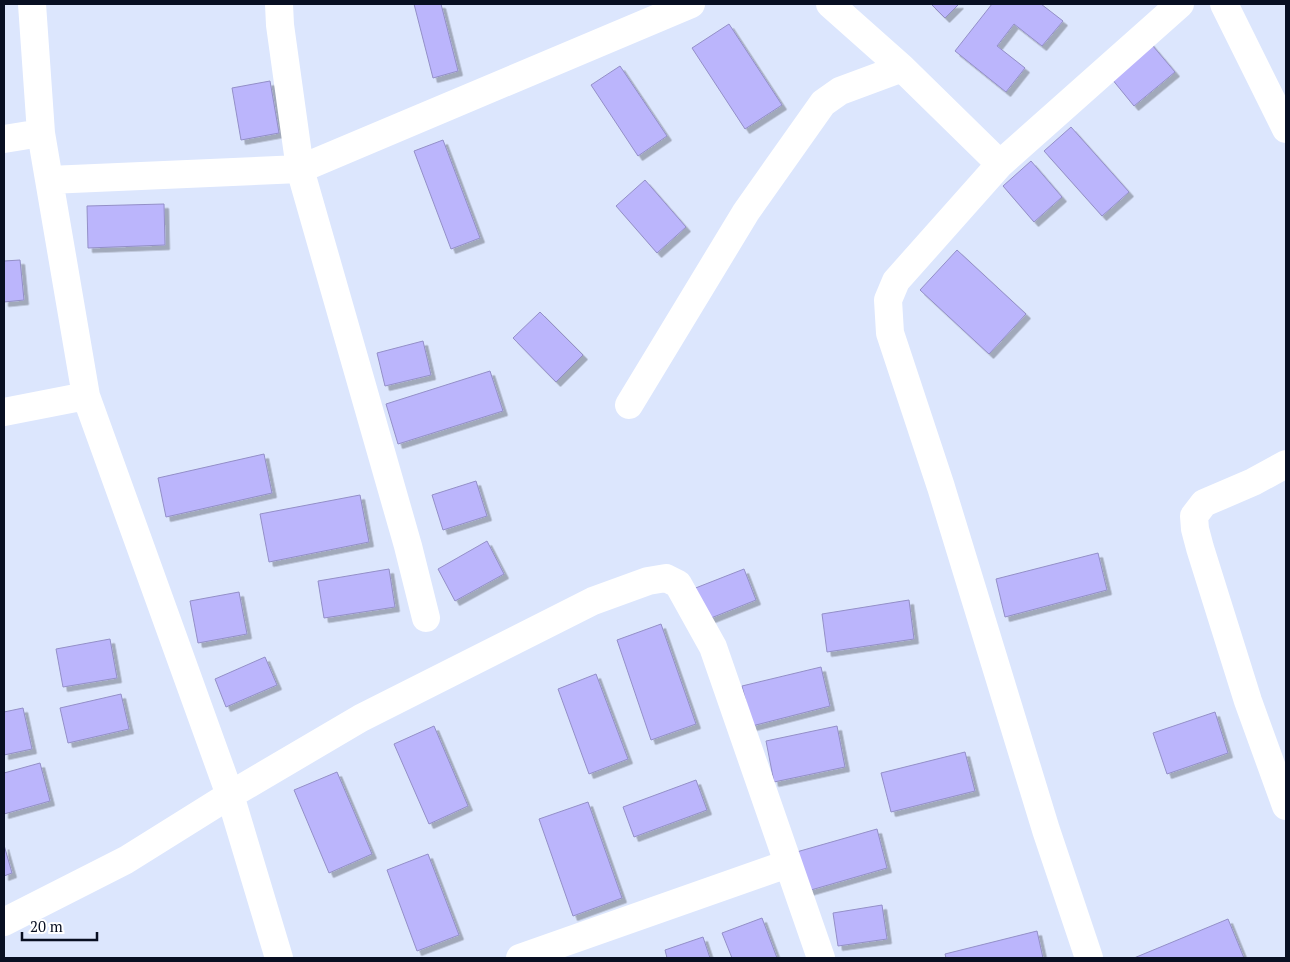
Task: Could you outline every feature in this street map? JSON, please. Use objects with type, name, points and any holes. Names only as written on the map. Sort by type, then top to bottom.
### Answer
[{"type":"street","points":[[32,4],[41,133],[86,396],[230,795],[278,958]]},
{"type":"street","points":[[279,4],[280,25],[300,169],[408,546],[426,618]]},
{"type":"street","points":[[49,180],[300,169],[691,4]]},
{"type":"street","points":[[830,4],[902,68],[1000,164]]},
{"type":"street","points":[[1089,958],[1046,830],[944,496],[890,332],[888,300],[896,281],[1000,164],[1180,4]]},
{"type":"street","points":[[1224,4],[1286,129]]},
{"type":"street","points":[[629,405],[746,212],[823,103],[840,91],[902,68]]},
{"type":"street","points":[[4,139],[41,133]]},
{"type":"street","points":[[4,412],[86,396]]},
{"type":"street","points":[[1286,464],[1253,482],[1204,504],[1194,516],[1200,548],[1248,701],[1286,806]]},
{"type":"street","points":[[4,922],[126,860],[230,795],[361,718],[593,601],[648,581],[666,578],[678,584],[713,647],[787,864],[822,958]]},
{"type":"street","points":[[520,958],[787,864]]},
{"type":"building","points":[[414,4],[441,4],[458,71],[433,78]]},
{"type":"building","points":[[931,4],[959,4],[945,18]]},
{"type":"building","points":[[992,4],[1041,4],[1063,21],[1042,46],[1014,24],[997,46],[1025,68],[1006,92],[955,51]]},
{"type":"building","points":[[729,24],[782,105],[745,129],[692,48]]},
{"type":"building","points":[[1147,39],[1175,72],[1134,106],[1107,73]]},
{"type":"building","points":[[620,66],[667,136],[638,156],[591,85]]},
{"type":"building","points":[[270,81],[279,133],[241,140],[232,88]]},
{"type":"building","points":[[1071,127],[1129,192],[1102,216],[1044,151]]},
{"type":"building","points":[[443,140],[480,238],[451,249],[414,151]]},
{"type":"building","points":[[1031,161],[1062,197],[1034,222],[1003,186]]},
{"type":"building","points":[[645,180],[686,227],[657,253],[616,206]]},
{"type":"building","points":[[164,204],[165,245],[88,248],[87,206]]},
{"type":"building","points":[[957,250],[1026,314],[989,354],[920,290]]},
{"type":"building","points":[[20,260],[24,300],[4,302],[4,261]]},
{"type":"building","points":[[540,312],[583,355],[556,382],[513,338]]},
{"type":"building","points":[[423,341],[431,375],[385,386],[377,353]]},
{"type":"building","points":[[490,371],[503,411],[398,444],[386,404]]},
{"type":"building","points":[[264,454],[272,493],[166,517],[158,478]]},
{"type":"building","points":[[476,481],[487,516],[443,530],[432,495]]},
{"type":"building","points":[[360,495],[369,542],[269,562],[260,514]]},
{"type":"building","points":[[487,541],[504,574],[455,601],[438,569]]},
{"type":"building","points":[[1098,553],[1107,590],[1005,617],[996,579]]},
{"type":"building","points":[[389,569],[395,607],[324,618],[318,581]]},
{"type":"building","points":[[744,569],[756,600],[706,620],[693,589]]},
{"type":"building","points":[[239,592],[247,634],[198,643],[190,601]]},
{"type":"building","points":[[909,600],[914,639],[827,652],[822,614]]},
{"type":"building","points":[[661,624],[696,724],[651,740],[617,640]]},
{"type":"building","points":[[110,639],[117,678],[63,687],[56,649]]},
{"type":"building","points":[[265,657],[277,685],[226,707],[215,679]]},
{"type":"building","points":[[821,667],[830,706],[752,726],[742,686]]},
{"type":"building","points":[[596,674],[628,759],[589,774],[558,689]]},
{"type":"building","points":[[121,694],[129,729],[68,743],[60,708]]},
{"type":"building","points":[[23,708],[32,749],[4,755],[4,712]]},
{"type":"building","points":[[1215,712],[1228,753],[1167,774],[1153,733]]},
{"type":"building","points":[[434,726],[468,806],[429,824],[394,744]]},
{"type":"building","points":[[837,726],[845,767],[774,782],[766,741]]},
{"type":"building","points":[[965,752],[975,791],[891,812],[881,773]]},
{"type":"building","points":[[40,763],[50,801],[4,814],[4,773]]},
{"type":"building","points":[[337,772],[372,854],[329,873],[294,790]]},
{"type":"building","points":[[696,780],[707,810],[634,837],[623,807]]},
{"type":"building","points":[[588,802],[622,898],[573,916],[539,819]]},
{"type":"building","points":[[877,829],[887,868],[804,892],[793,853]]},
{"type":"building","points":[[4,845],[12,873],[4,876]]},
{"type":"building","points":[[428,854],[459,935],[417,951],[387,870]]},
{"type":"building","points":[[882,905],[887,939],[838,946],[833,913]]},
{"type":"building","points":[[762,918],[777,958],[732,958],[722,933]]},
{"type":"building","points":[[1228,919],[1244,958],[1134,958]]},
{"type":"building","points":[[1037,931],[1043,958],[946,958],[945,954]]},
{"type":"building","points":[[703,937],[710,958],[667,958],[665,950]]}]
